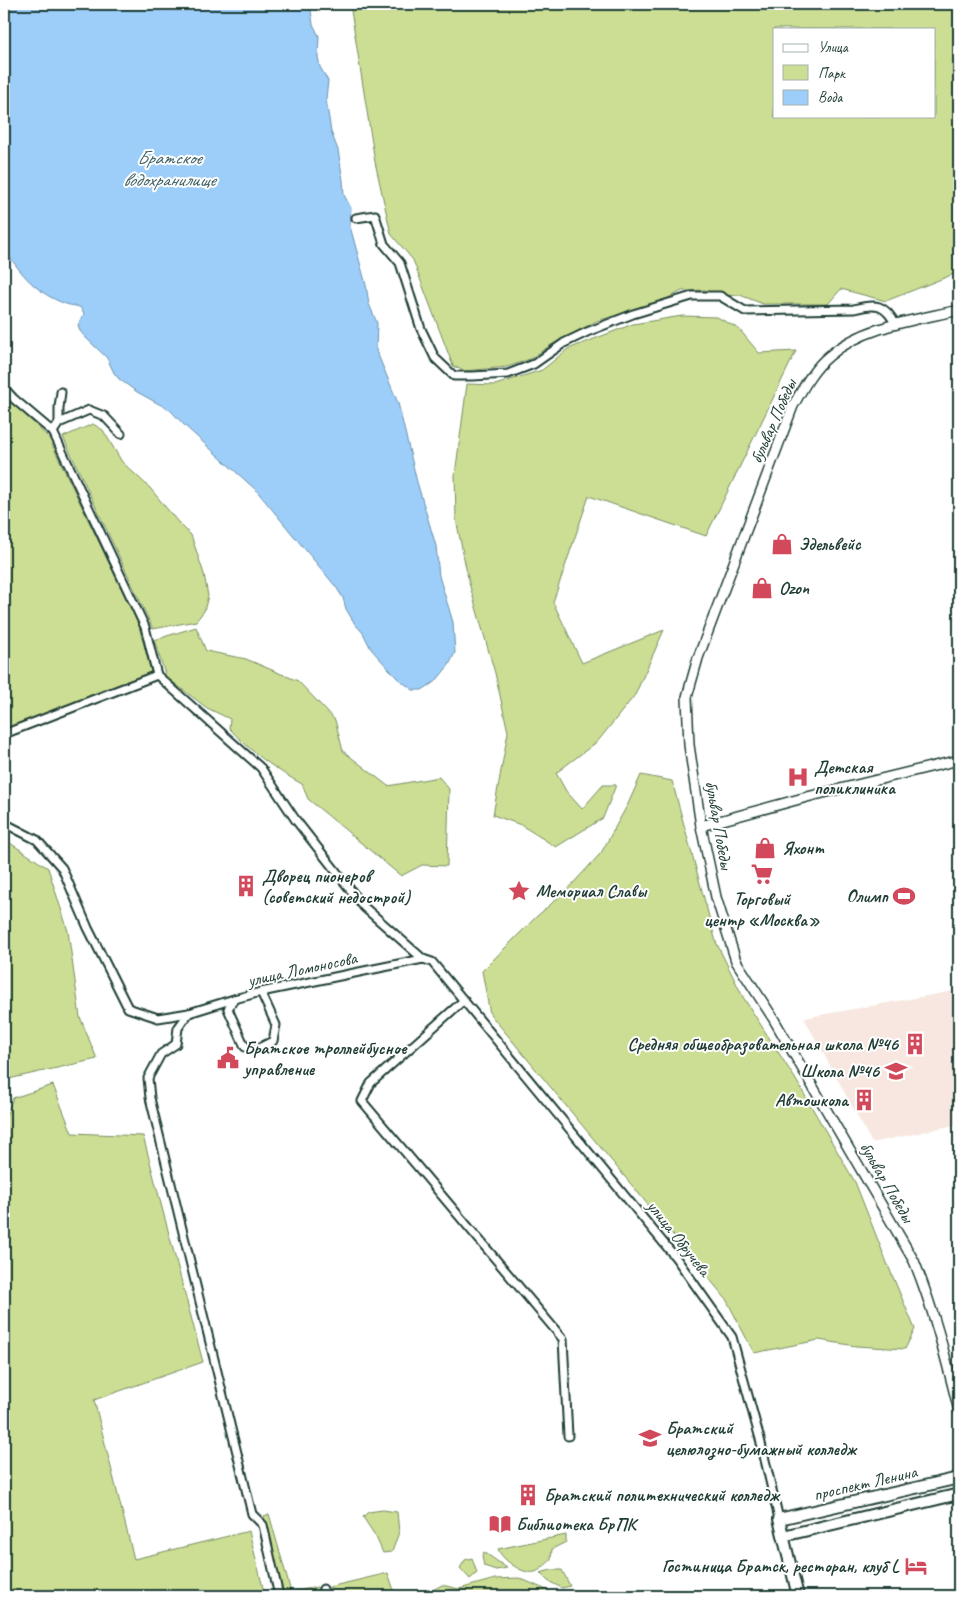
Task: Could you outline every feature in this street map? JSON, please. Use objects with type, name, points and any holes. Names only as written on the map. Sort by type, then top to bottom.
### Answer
[{"type":"main road","name":"проспект Ленина","points":[[779,1519],[959,1478]]},
{"type":"main road","name":"проспект Ленина","points":[[783,1536],[959,1494]]},
{"type":"main road","name":"улица Обручева","points":[[779,1519],[798,1596]]},
{"type":"street","points":[[356,218],[375,215],[384,244],[400,263],[421,329],[435,358],[454,376],[508,374],[534,364],[564,343],[587,332],[634,314],[692,296],[720,296],[745,311],[854,309],[867,306],[883,308],[889,312],[896,325]]},
{"type":"street","name":"бульвар Победы","points":[[959,310],[863,335],[828,356],[809,378],[793,406],[698,658],[687,697],[689,745],[702,826],[716,898],[736,960],[773,1018],[914,1261],[941,1336],[959,1411]]},
{"type":"street","points":[[4,388],[14,399],[53,432],[145,627],[157,674],[4,734]]},
{"type":"street","points":[[53,432],[59,423],[61,392]]},
{"type":"street","points":[[59,423],[90,410],[104,416],[122,434]]},
{"type":"street","name":"улица Обручева","points":[[157,674],[261,768],[295,819],[364,907],[423,958],[432,962],[676,1258],[732,1337],[760,1439],[779,1519]]},
{"type":"street","points":[[702,826],[807,797],[959,760]]},
{"type":"street","name":"улица Ломоносова","points":[[4,823],[37,840],[62,868],[88,928],[128,1008],[158,1018],[188,1013],[261,992],[423,958]]},
{"type":"street","points":[[234,999],[228,1009],[236,1030],[245,1047],[257,1049],[273,1041],[276,1025],[261,992]]},
{"type":"street","points":[[464,1000],[371,1082],[362,1101],[563,1339],[568,1436]]},
{"type":"street","points":[[188,1013],[178,1028],[176,1044],[162,1054],[148,1078],[150,1098],[252,1514],[263,1525],[279,1596]]},
{"type":"shaded area","name":"Школа №46","points":[[959,990],[959,1124],[872,1143],[804,1018]]},
{"type":"green space","points":[[350,4],[959,4],[959,272],[886,301],[841,289],[828,304],[763,304],[740,295],[720,296],[705,290],[682,291],[660,302],[597,321],[551,345],[530,359],[507,367],[464,371],[453,366],[413,260],[391,234],[375,162]]},
{"type":"green space","points":[[682,316],[717,317],[739,329],[759,353],[796,351],[706,536],[589,496],[553,602],[582,663],[664,630],[635,695],[598,741],[556,773],[566,791],[582,809],[603,785],[616,785],[603,818],[556,847],[521,825],[493,815],[508,732],[495,673],[469,583],[456,519],[455,475],[467,384],[495,385],[542,370],[568,349],[633,324]]},
{"type":"green space","points":[[4,394],[49,438],[139,626],[151,672],[4,729]]},
{"type":"green space","points":[[93,424],[103,430],[122,462],[150,488],[191,535],[204,574],[208,596],[204,611],[196,621],[153,629],[63,437]]},
{"type":"green space","points":[[196,627],[206,651],[246,659],[298,681],[335,720],[343,751],[388,786],[439,777],[449,789],[447,866],[422,865],[401,876],[308,799],[302,784],[272,766],[245,744],[229,728],[230,719],[207,708],[166,677],[154,640]]},
{"type":"green space","points":[[641,775],[672,781],[716,942],[743,997],[796,1080],[855,1182],[915,1329],[905,1349],[856,1346],[819,1340],[754,1353],[726,1299],[490,1014],[482,971],[536,917],[566,891],[601,853],[628,804]]},
{"type":"green space","points":[[4,839],[48,868],[68,931],[80,1017],[97,1059],[4,1080]]},
{"type":"green space","points":[[53,1085],[72,1133],[143,1136],[203,1362],[94,1400],[134,1559],[249,1531],[265,1596],[4,1596],[4,1121],[13,1098]]},
{"type":"green space","points":[[383,1510],[397,1512],[399,1532],[392,1552],[383,1553],[376,1537],[363,1517],[368,1512]]},
{"type":"green space","points":[[269,1514],[291,1592],[317,1587],[320,1596],[283,1596],[264,1516]]},
{"type":"green space","points":[[566,1535],[566,1542],[552,1549],[551,1560],[535,1572],[525,1571],[514,1566],[504,1558],[498,1549]]},
{"type":"green space","points":[[484,1552],[507,1568],[496,1570],[484,1566],[482,1556]]},
{"type":"green space","points":[[472,1558],[477,1573],[470,1579],[460,1568],[465,1560]]},
{"type":"green space","points":[[562,1570],[570,1586],[562,1588],[548,1581],[540,1573]]},
{"type":"green space","points":[[388,1573],[396,1596],[331,1596],[329,1587]]},
{"type":"green space","points":[[519,1578],[549,1591],[555,1596],[421,1596],[442,1585],[459,1589],[495,1579]]},
{"type":"water","name":"Братское водохранилище","points":[[4,4],[310,4],[313,24],[319,36],[318,57],[320,67],[328,81],[326,99],[331,132],[338,150],[344,195],[351,208],[350,226],[366,285],[369,304],[377,323],[376,350],[398,403],[417,482],[436,546],[439,576],[453,622],[455,653],[449,665],[436,681],[422,690],[413,690],[397,678],[371,649],[363,633],[346,609],[343,598],[336,587],[256,490],[170,410],[137,392],[119,379],[107,358],[80,331],[78,325],[84,314],[81,308],[56,300],[38,289],[17,267],[5,250]]},
{"type":"place","name":"Эдельвейс","points":[[782,544]]},
{"type":"place","name":"Ozon","points":[[762,588]]},
{"type":"place","name":"Детская поликлиника","points":[[798,777]]},
{"type":"place","name":"Яхонт","points":[[765,848]]},
{"type":"place","name":"Торговый центр «Москва»","points":[[762,874]]},
{"type":"place","name":"Дворец пионеров (советский недострой)","points":[[246,886]]},
{"type":"place","name":"Мемориал Славы","points":[[519,891]]},
{"type":"place","name":"Олимп","points":[[904,896]]},
{"type":"place","name":"Средняя общеобразовательная школа №46","points":[[915,1044]]},
{"type":"place","name":"Братское троллейбусное управление","points":[[228,1058]]},
{"type":"place","name":"Школа №46","points":[[896,1071]]},
{"type":"place","name":"Автошкола","points":[[864,1100]]},
{"type":"place","name":"Братский целюлозно-бумажный колледж","points":[[650,1438]]},
{"type":"place","name":"Братский политехнический колледж","points":[[528,1495]]},
{"type":"place","name":"Библиотека БрПК","points":[[500,1524]]},
{"type":"place","name":"Гостиница Братск, ресторан, клуб L","points":[[916,1566]]}]
